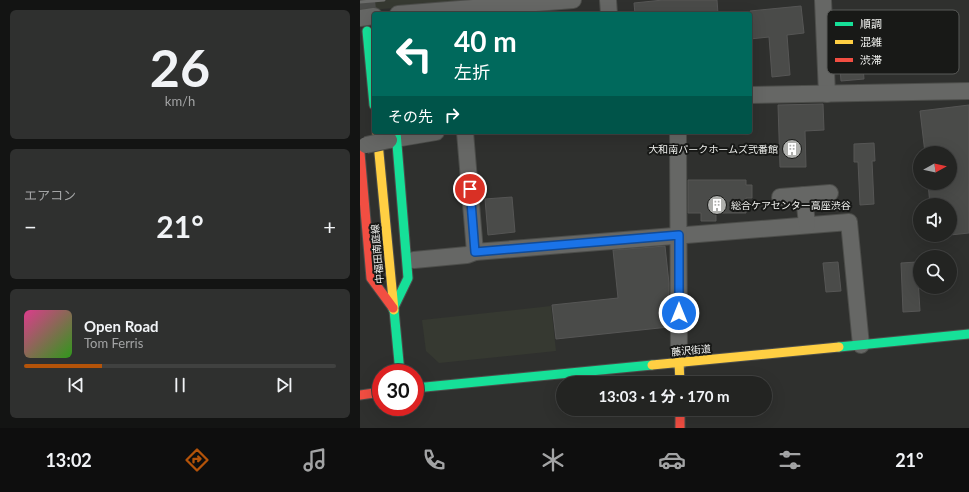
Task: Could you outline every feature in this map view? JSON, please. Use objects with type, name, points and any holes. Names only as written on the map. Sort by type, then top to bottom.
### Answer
[{"type":"main road","points":[[364,25],[372,89]]},
{"type":"main road","points":[[362,148],[371,278],[393,309],[408,278],[389,136]]},
{"type":"main road","name":"中福田南庭線","points":[[389,136],[393,309],[399,364]]},
{"type":"main road","name":"藤沢街道","points":[[424,387],[969,334]]},
{"type":"main road","points":[[679,362],[680,376]]},
{"type":"main road","points":[[360,395],[372,393]]},
{"type":"main road","points":[[680,416],[680,428]]},
{"type":"street","points":[[423,12],[573,0]]},
{"type":"street","points":[[608,0],[609,12]]},
{"type":"street","points":[[822,0],[827,94]]},
{"type":"street","points":[[364,25],[372,18]]},
{"type":"street","points":[[752,95],[969,91]]},
{"type":"street","points":[[362,148],[389,136],[412,134]]},
{"type":"street","points":[[465,134],[475,252]]},
{"type":"street","points":[[678,134],[679,362]]},
{"type":"street","points":[[780,197],[830,193]]},
{"type":"street","points":[[804,195],[807,225]]},
{"type":"street","points":[[414,260],[467,255],[475,252],[849,222],[861,345]]},
{"type":"shaded area","points":[[360,0],[486,0],[360,11]]},
{"type":"shaded area","points":[[551,306],[556,351],[439,363],[426,351],[422,320]]},
{"type":"building","points":[[663,0],[717,0],[718,12],[635,12],[634,3]]},
{"type":"building","points":[[801,6],[804,33],[787,35],[790,75],[772,77],[769,37],[752,39],[752,12],[750,11]]},
{"type":"building","points":[[840,74],[864,74],[864,79],[841,81]]},
{"type":"building","name":"大和南パークホームズ弐番館","points":[[823,104],[824,130],[805,131],[806,167],[780,167],[778,105]]},
{"type":"building","points":[[969,105],[969,233],[957,234],[957,198],[929,198],[929,190],[957,190],[957,146],[924,146],[920,111]]},
{"type":"building","points":[[874,143],[875,161],[872,161],[874,204],[860,205],[858,162],[854,162],[854,144]]},
{"type":"building","name":"総合ケアセンター高座渋谷","points":[[688,180],[746,180],[746,185],[752,185],[752,198],[746,198],[746,213],[716,213],[716,221],[701,221],[701,213],[688,213]]},
{"type":"building","points":[[512,197],[515,232],[488,235],[485,199]]},
{"type":"building","points":[[665,246],[669,283],[669,327],[556,339],[552,305],[618,298],[613,250]]},
{"type":"building","points":[[838,262],[841,291],[826,292],[823,263]]},
{"type":"building","points":[[913,262],[913,294],[919,294],[920,311],[903,312],[901,263]]},
{"type":"tunnel","points":[[364,0],[367,31]]},
{"type":"railway","points":[[360,2],[384,0]]},
{"type":"traffic: fast","points":[[367,31],[372,84]]},
{"type":"traffic: fast","points":[[393,309],[408,278],[396,134]]},
{"type":"traffic: fast","points":[[394,310],[399,364]]},
{"type":"traffic: fast","points":[[839,347],[969,334]]},
{"type":"traffic: fast","points":[[424,387],[652,365]]},
{"type":"traffic: slow","points":[[377,134],[394,310]]},
{"type":"traffic: slow","points":[[652,365],[839,347]]},
{"type":"traffic: slow","points":[[679,362],[680,376]]},
{"type":"traffic: jam","points":[[360,153],[371,278],[393,308]]},
{"type":"traffic: jam","points":[[360,395],[372,393]]},
{"type":"traffic: jam","points":[[680,416],[680,428]]},
{"type":"place","name":"大和南パークホームズ弐番館","points":[[792,149]]},
{"type":"place","name":"総合ケアセンター高座渋谷","points":[[717,205]]},
{"type":"route","points":[[470,189],[475,252],[679,235],[679,313]]}]
